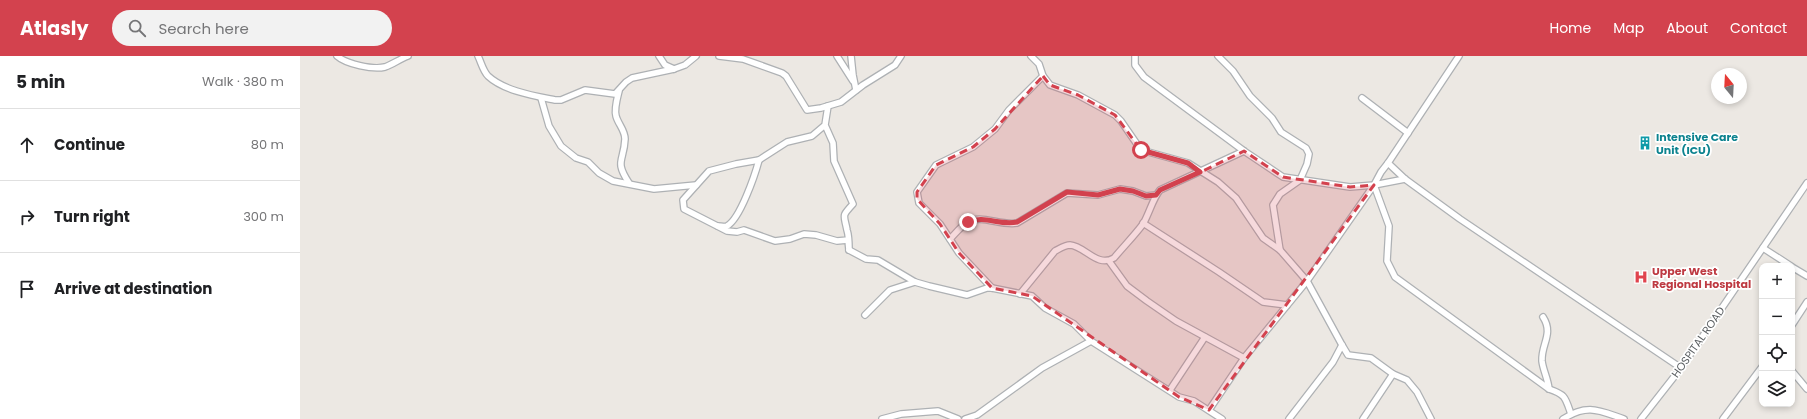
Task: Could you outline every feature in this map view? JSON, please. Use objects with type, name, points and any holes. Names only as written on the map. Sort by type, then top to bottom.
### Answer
[{"type":"street","points":[[337,56],[346,62],[375,68],[385,67],[408,56]]},
{"type":"street","points":[[478,56],[485,72],[490,78],[511,89],[541,98],[561,100],[585,90],[594,90],[612,95],[619,92]]},
{"type":"street","points":[[659,56],[665,65],[674,70]]},
{"type":"street","points":[[629,183],[621,169],[620,164],[625,138],[623,129],[616,116],[619,92],[626,82],[632,78],[674,70],[686,64],[696,56]]},
{"type":"street","points":[[719,56],[745,57],[774,69],[786,76],[791,87],[807,110],[814,110],[841,102],[856,90],[895,65],[901,56]]},
{"type":"street","points":[[837,56],[854,83]]},
{"type":"street","points":[[851,56],[856,90]]},
{"type":"street","points":[[1032,56],[1039,64],[1043,76],[1050,85],[1078,95],[1115,115],[1121,121],[1141,150],[1188,163],[1218,182],[1236,198],[1263,238],[1280,250],[1307,281],[1348,354],[1371,358],[1393,374],[1407,380],[1417,392],[1432,419]]},
{"type":"street","points":[[1135,56],[1135,65],[1144,77],[1244,151],[1283,177],[1350,187],[1374,185],[1405,179]]},
{"type":"street","points":[[1218,56],[1233,71],[1250,96],[1272,118],[1281,132],[1306,148],[1309,154],[1307,164],[1300,180],[1280,194],[1273,205],[1280,250]]},
{"type":"street","points":[[1209,410],[1244,358],[1307,281],[1374,185],[1381,172],[1459,56]]},
{"type":"street","points":[[992,288],[959,253],[940,224],[919,203],[916,192],[936,165],[973,146],[995,130],[1009,110],[1043,76]]},
{"type":"street","points":[[541,98],[549,126],[561,146],[572,155],[588,162],[605,177],[613,181],[654,189],[696,185]]},
{"type":"street","points":[[1362,98],[1408,133]]},
{"type":"street","points":[[828,106],[826,125],[833,144],[834,160],[853,204],[844,214],[849,250]]},
{"type":"street","points":[[826,125],[812,136],[787,142],[759,160],[709,171],[683,200],[684,209],[716,227],[727,231],[737,232],[744,230],[776,241],[790,239],[804,234],[816,235],[837,241],[848,240],[849,250]]},
{"type":"street","points":[[1020,294],[1055,251],[1062,247],[1070,245],[1103,261],[1109,261],[1114,258],[1143,223],[1156,195],[1160,190],[1244,151]]},
{"type":"street","points":[[716,227],[726,226],[736,219],[741,210],[759,160]]},
{"type":"street","points":[[1388,163],[1405,179],[1460,219],[1681,368]]},
{"type":"street","name":"HOSPITAL ROAD","points":[[1641,419],[1681,368],[1807,183]]},
{"type":"street","points":[[1374,185],[1389,226],[1387,261],[1395,277],[1549,389],[1562,394],[1570,414]]},
{"type":"street","points":[[950,239],[968,222],[976,219],[1008,224],[1017,222],[1067,192],[1098,195],[1120,189],[1133,191],[1146,196],[1156,195]]},
{"type":"street","points":[[1143,223],[1263,302],[1287,305]]},
{"type":"street","points":[[1762,248],[1786,263]]},
{"type":"street","points":[[849,250],[866,259],[878,260],[915,282],[967,295],[986,288],[992,288],[1032,296],[1045,308],[1074,324],[1091,341],[1179,397],[1194,401],[1222,419]]},
{"type":"street","points":[[1109,261],[1127,286],[1176,320],[1244,358]]},
{"type":"street","points":[[1795,268],[1807,276]]},
{"type":"street","points":[[865,315],[890,290],[915,282]]},
{"type":"street","points":[[1795,320],[1807,302]]},
{"type":"street","points":[[1544,317],[1547,323],[1548,331],[1542,359],[1549,389]]},
{"type":"street","points":[[1170,390],[1205,336]]},
{"type":"street","points":[[965,419],[977,415],[1042,368],[1077,347],[1091,341]]},
{"type":"street","points":[[1288,419],[1333,362],[1342,345]]},
{"type":"street","points":[[1723,419],[1759,371]]},
{"type":"street","points":[[1363,419],[1393,374]]},
{"type":"street","points":[[1795,375],[1807,389]]},
{"type":"street","points":[[1563,419],[1570,414],[1592,409],[1614,414],[1624,419]]},
{"type":"street","points":[[882,419],[901,414],[938,411],[958,419]]},
{"type":"street","points":[[1210,419],[1215,414]]},
{"type":"highlighted area","points":[[1043,76],[1050,85],[1078,95],[1115,115],[1141,150],[1188,163],[1201,172],[1244,151],[1283,177],[1350,187],[1374,185],[1209,410],[1179,397],[1032,296],[992,288],[959,253],[940,224],[917,199],[917,192],[936,165],[973,147],[995,129]]},
{"type":"place","name":"Intensive Care Unit (ICU)","points":[[1645,143]]},
{"type":"place","name":"Upper West Regional Hospital","points":[[1641,277]]},
{"type":"route","points":[[968,222],[976,219],[983,219],[1003,224],[1017,222],[1067,192],[1090,196],[1120,189],[1133,191],[1146,196],[1156,195],[1160,190],[1200,172],[1188,163],[1141,150]]}]
